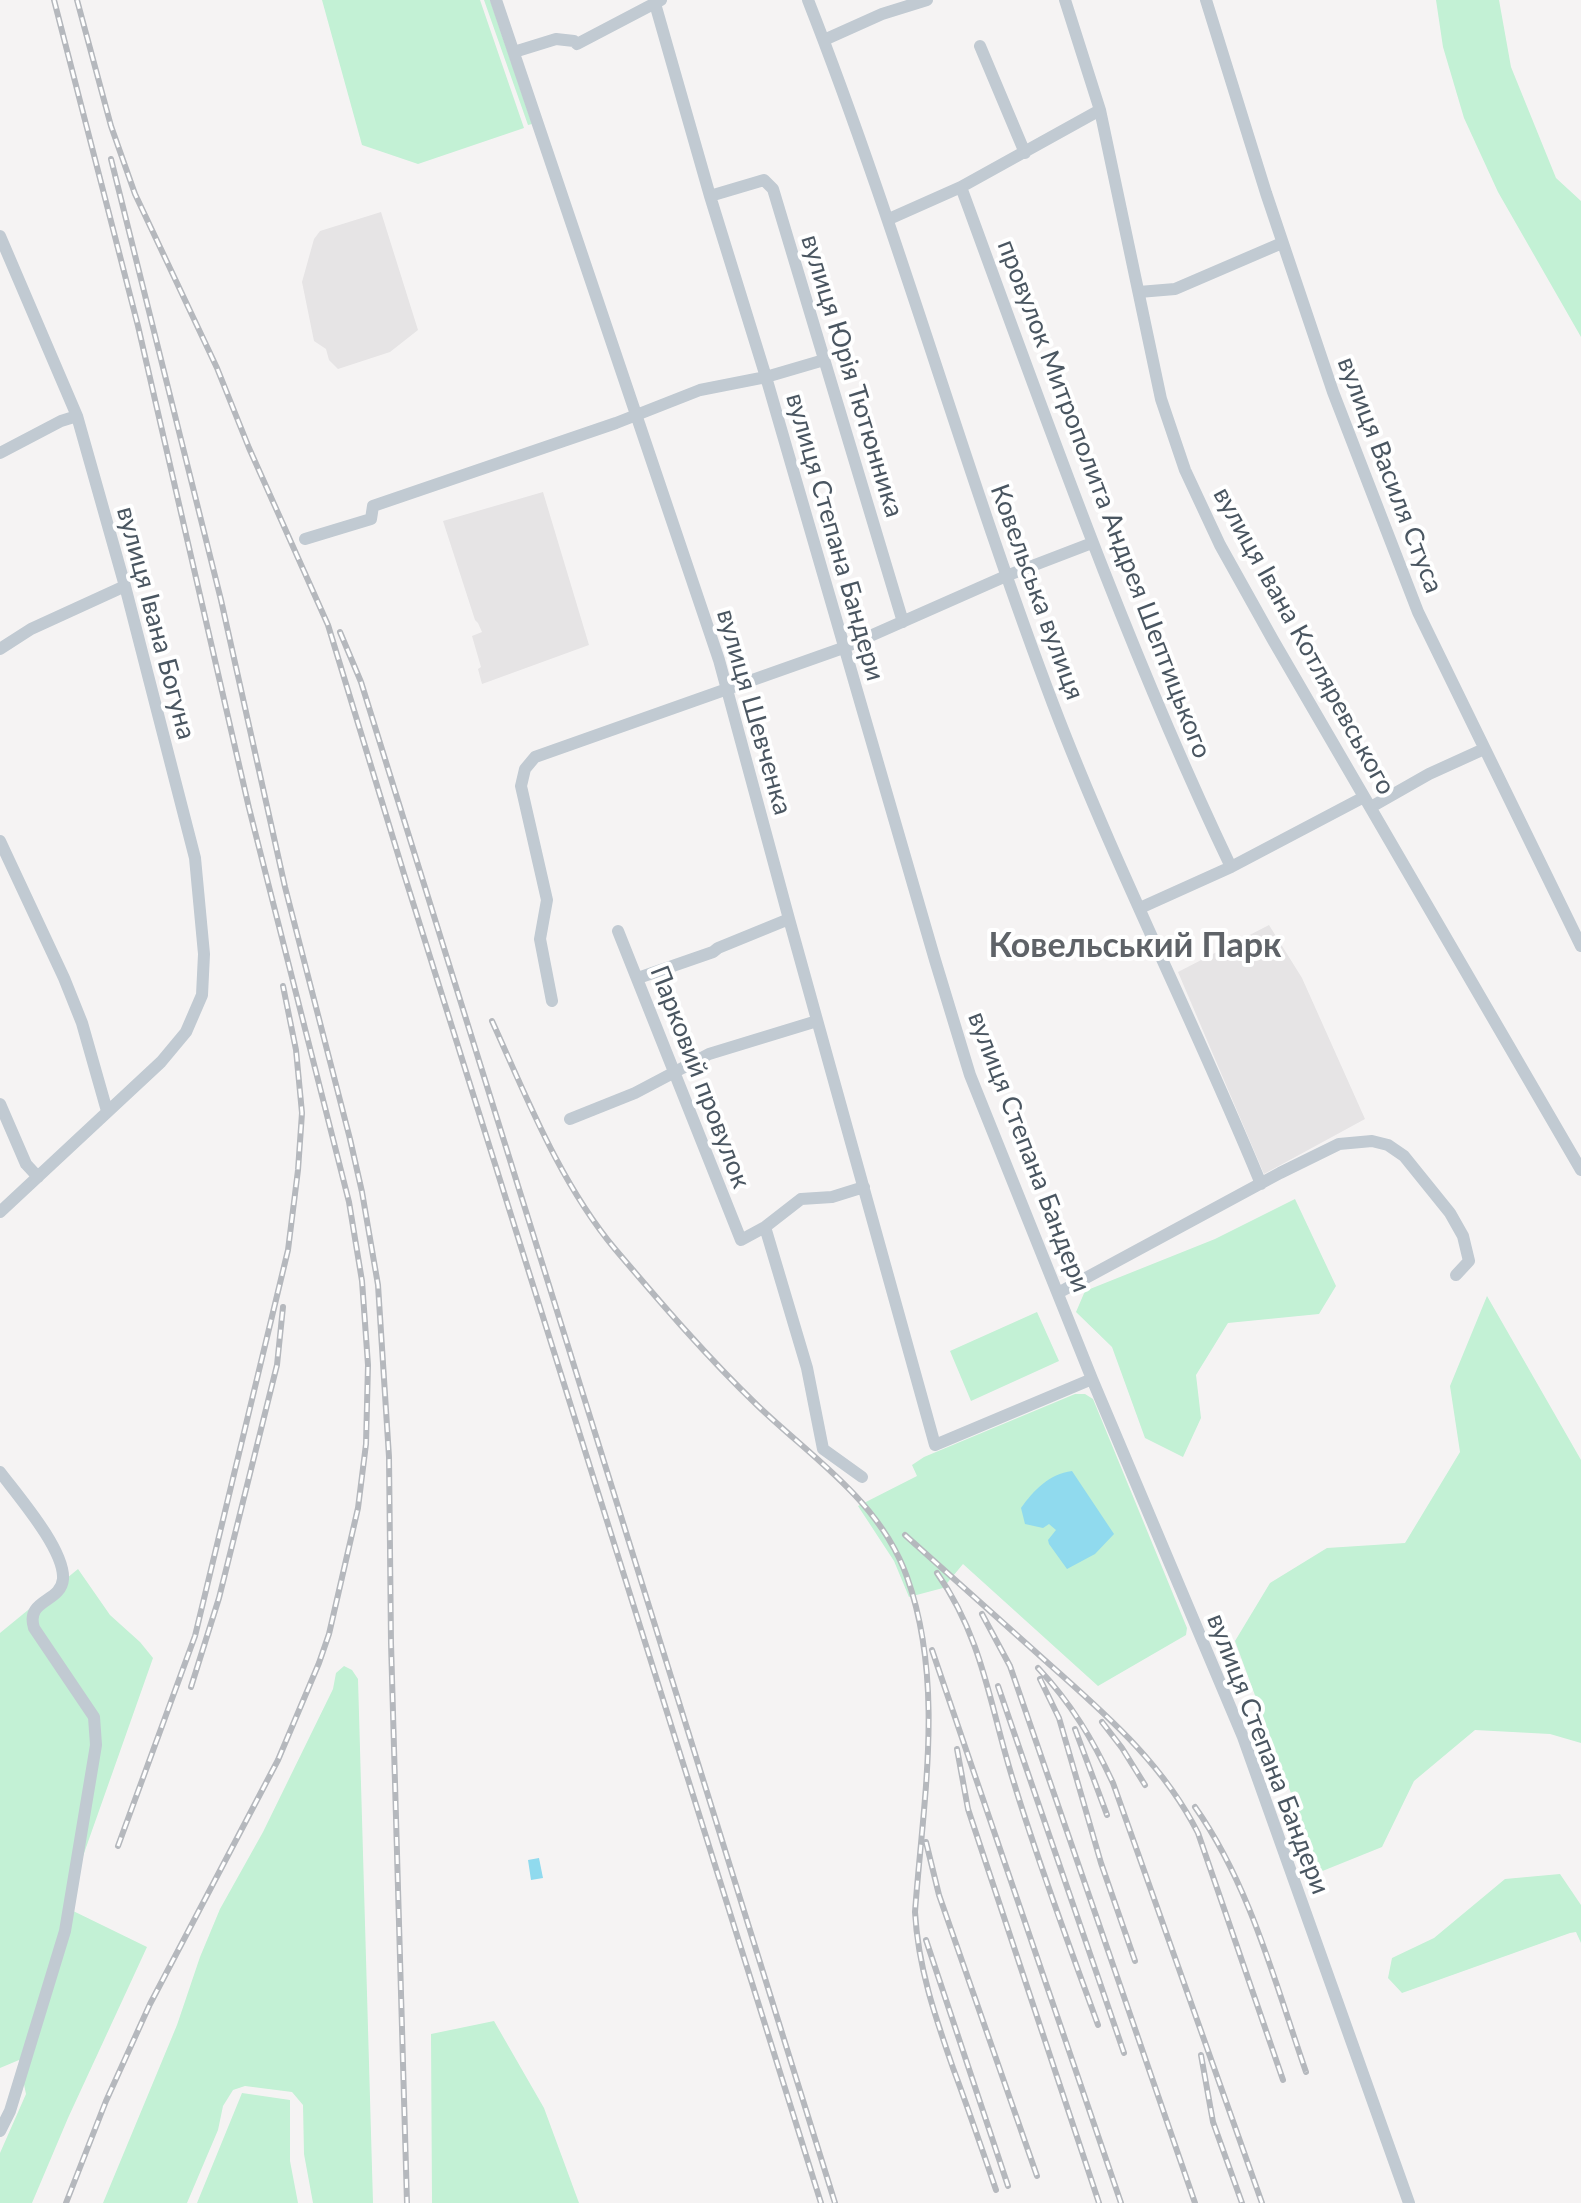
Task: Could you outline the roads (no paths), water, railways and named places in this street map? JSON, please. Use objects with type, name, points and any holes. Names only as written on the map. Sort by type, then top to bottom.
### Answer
[{"type":"street","name":"вулиця Шевченка","points":[[496,0],[728,691],[935,1445],[1092,1379]]},
{"type":"street","name":"Ковельська вулиця","points":[[808,0],[889,219],[1006,576],[1055,708],[1131,892],[1261,1184]]},
{"type":"street","points":[[824,40],[882,14],[927,0]]},
{"type":"street","name":"вулиця Івана Котляревського","points":[[1065,0],[1100,110],[1161,399],[1185,470],[1220,545],[1581,1170]]},
{"type":"street","name":"вулиця Василя Стуса","points":[[1206,0],[1282,243],[1333,392],[1418,612],[1581,946]]},
{"type":"street","points":[[514,52],[556,39],[577,44],[657,1]]},
{"type":"street","name":"вулиця Степана Бандери","points":[[657,1],[710,196],[970,1075],[1092,1379],[1243,1737],[1409,2203]]},
{"type":"street","points":[[980,46],[1025,153]]},
{"type":"street","points":[[889,219],[961,187],[1100,110]]},
{"type":"street","name":"вулиця Юрія Тютюнника","points":[[710,196],[764,180],[773,189],[903,622]]},
{"type":"street","name":"провулок Митрополита Андрея Шептицького","points":[[961,187],[1092,543],[1190,781],[1231,867]]},
{"type":"street","name":"вулиця Івана Богуна","points":[[0,236],[77,416],[125,586],[195,858],[204,954],[202,995],[186,1032],[161,1062],[0,1212]]},
{"type":"street","points":[[1139,292],[1175,289],[1282,243]]},
{"type":"street","points":[[305,539],[371,519],[373,506],[700,390],[766,377],[824,360]]},
{"type":"street","points":[[0,453],[61,421],[77,416]]},
{"type":"street","points":[[552,1001],[540,939],[547,900],[521,786],[525,769],[535,757],[843,648],[1006,576],[1092,543]]},
{"type":"street","points":[[0,649],[31,629],[125,586]]},
{"type":"street","points":[[1140,908],[1484,749]]},
{"type":"street","points":[[0,841],[82,1023],[107,1111]]},
{"type":"street","points":[[638,978],[713,952],[789,919]]},
{"type":"street","name":"Парковий провулок","points":[[618,931],[741,1240],[765,1227]]},
{"type":"street","points":[[570,1119],[635,1093],[709,1054],[817,1021]]},
{"type":"street","points":[[0,1104],[26,1164],[38,1177]]},
{"type":"street","points":[[1058,1293],[1339,1144],[1372,1141],[1388,1145],[1404,1156],[1450,1213],[1463,1236],[1469,1261],[1456,1275]]},
{"type":"street","points":[[862,1477],[823,1449],[807,1368],[765,1227],[801,1199],[832,1197],[864,1187]]},
{"type":"street","points":[[0,1472],[53,1547],[61,1567],[63,1578],[60,1588],[33,1611],[31,1618],[34,1628],[94,1717],[96,1745],[65,1931],[0,2131]]},
{"type":"water","points":[[1072,1471],[1114,1534],[1095,1554],[1067,1569],[1049,1544],[1048,1540],[1056,1530],[1049,1524],[1043,1528],[1025,1524],[1021,1508],[1043,1484]]},
{"type":"water","points":[[539,1858],[543,1878],[531,1880],[528,1860]]},
{"type":"railway","points":[[54,0],[138,326],[249,808],[349,1202],[362,1281],[368,1365],[366,1444],[358,1508],[329,1634],[319,1663],[278,1760],[150,2004],[106,2101],[66,2203]]},
{"type":"railway","points":[[77,0],[111,126],[135,194],[217,368],[328,625],[821,2203]]},
{"type":"railway","points":[[111,159],[221,600],[285,887],[350,1139],[378,1285],[389,1457],[391,1643],[407,2203]]},
{"type":"railway","points":[[340,632],[361,682],[835,2203]]},
{"type":"railway","points":[[118,1846],[195,1636],[288,1250],[302,1113],[296,1050],[283,986]]},
{"type":"railway","points":[[492,1021],[546,1139],[595,1223],[720,1368],[862,1503],[895,1550],[907,1577],[919,1618],[928,1701],[926,1785],[915,1912],[917,1932],[934,2010],[996,2190]]},
{"type":"railway","points":[[191,1687],[219,1598],[277,1365],[283,1307]]},
{"type":"railway","points":[[905,1535],[1111,1721],[1150,1762],[1184,1807],[1198,1833],[1283,2080]]},
{"type":"railway","points":[[937,1573],[953,1598],[976,1649],[1024,1814],[1098,2025]]},
{"type":"railway","points":[[982,1614],[1010,1666],[1195,2203]]},
{"type":"railway","points":[[932,1650],[1121,2203]]},
{"type":"railway","points":[[1038,1668],[1080,1722],[1113,1783],[1262,2203]]},
{"type":"railway","points":[[1040,1679],[1059,1718],[1101,1863],[1135,1961]]},
{"type":"railway","points":[[998,1686],[1124,2053]]},
{"type":"railway","points":[[1102,1722],[1145,1785]]},
{"type":"railway","points":[[1075,1729],[1107,1815]]},
{"type":"railway","points":[[957,1749],[968,1809],[1099,2203]]},
{"type":"railway","points":[[1195,1807],[1231,1869],[1260,1935],[1306,2072]]},
{"type":"railway","points":[[926,1842],[939,1895],[1037,2176]]},
{"type":"railway","points":[[926,1940],[1008,2186]]},
{"type":"railway","points":[[1201,2055],[1213,2122],[1242,2203]]},
{"type":"district","name":"Ковельський Парк","points":[[1135,946]]}]
